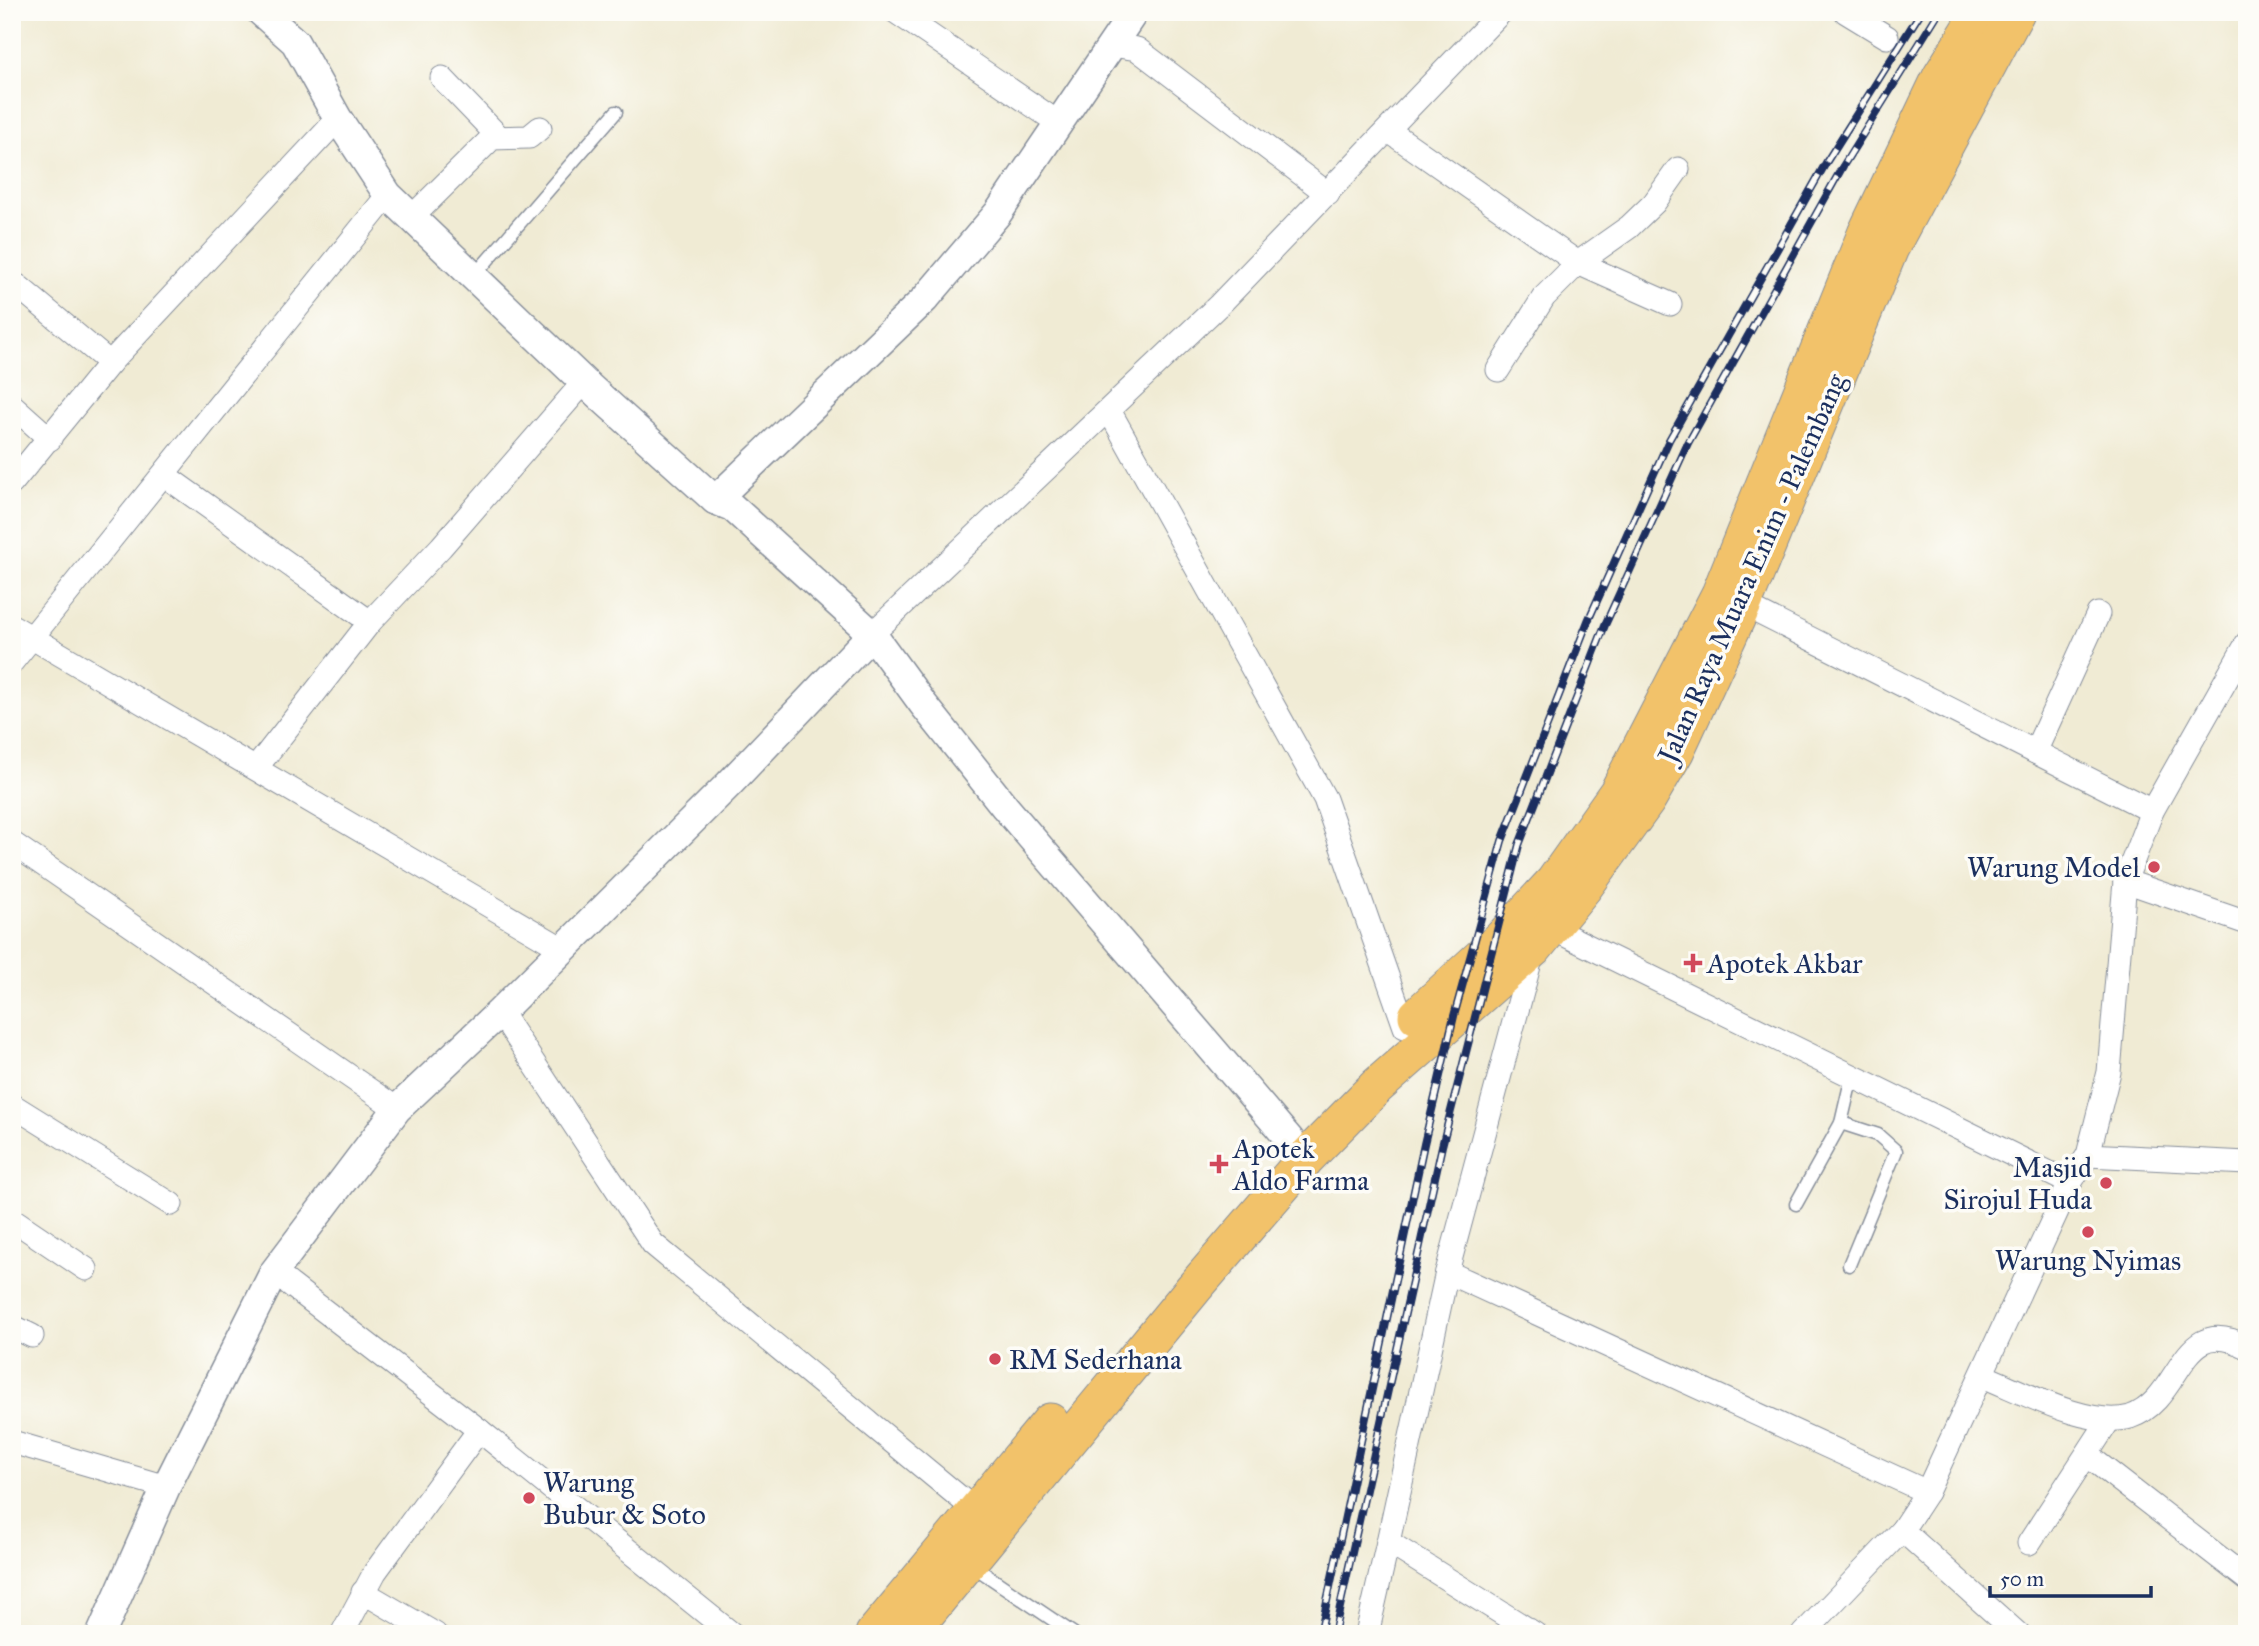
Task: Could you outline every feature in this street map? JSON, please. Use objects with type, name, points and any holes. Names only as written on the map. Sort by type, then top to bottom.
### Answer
[{"type":"main road","name":"Jalan Raya Muara Enim - Palembang","points":[[909,1634],[1194,1288],[1307,1157],[1387,1077],[1542,938],[1647,800],[1675,752],[1731,599],[1890,248],[1956,85],[1981,12]]},
{"type":"main road","name":"Jalan Raya Muara Enim - Palembang","points":[[1956,85],[2016,12]]},
{"type":"main road","name":"Jalan Raya Muara Enim - Palembang","points":[[874,1634],[975,1510],[1290,1140],[1405,1027],[1502,938],[1554,882],[1618,792],[1731,599]]},
{"type":"street","points":[[261,12],[295,42],[338,119],[388,195],[584,382],[715,500],[732,507],[872,634],[923,704],[1005,807],[1290,1140]]},
{"type":"street","points":[[896,12],[1060,124]]},
{"type":"street","points":[[715,500],[925,299],[998,213],[1134,12]]},
{"type":"street","points":[[101,1634],[166,1487],[274,1272],[397,1109],[500,1012],[729,784],[872,634],[1111,412],[1328,194],[1502,12]]},
{"type":"street","points":[[1846,12],[1887,37]]},
{"type":"street","points":[[1112,45],[1137,49],[1328,194]]},
{"type":"street","points":[[442,78],[497,135],[522,139],[540,128]]},
{"type":"street","points":[[12,483],[110,363],[338,119]]},
{"type":"street","points":[[1389,131],[1578,263],[1670,304]]},
{"type":"street","points":[[411,218],[497,135]]},
{"type":"street","points":[[1498,370],[1544,297],[1578,263],[1629,227],[1654,203],[1678,169]]},
{"type":"street","points":[[12,662],[33,640],[388,195]]},
{"type":"street","points":[[18,286],[110,363]]},
{"type":"street","points":[[257,768],[370,622],[441,547],[584,382]]},
{"type":"street","points":[[12,405],[50,439]]},
{"type":"street","points":[[1111,412],[1325,799],[1405,1027]]},
{"type":"street","points":[[164,475],[370,622]]},
{"type":"street","points":[[1731,599],[2152,811]]},
{"type":"street","points":[[2035,752],[2098,614]]},
{"type":"street","points":[[12,626],[563,949]]},
{"type":"street","points":[[1803,1634],[1902,1530],[1927,1492],[1983,1376],[2070,1182],[2088,1155],[2109,1072],[2125,881],[2152,811],[2244,655]]},
{"type":"street","points":[[12,843],[397,1109]]},
{"type":"street","points":[[2125,881],[2247,923]]},
{"type":"street","points":[[1367,1634],[1447,1272],[1542,938],[1852,1076],[2070,1182]]},
{"type":"street","points":[[500,1012],[653,1244],[975,1510]]},
{"type":"street","points":[[12,1105],[171,1204]]},
{"type":"street","points":[[2088,1155],[2247,1163]]},
{"type":"street","points":[[12,1219],[86,1269]]},
{"type":"street","points":[[274,1272],[479,1430],[732,1634]]},
{"type":"street","points":[[1447,1272],[1927,1492]]},
{"type":"street","points":[[1983,1376],[2089,1417],[2109,1420],[2129,1417],[2151,1405],[2193,1349],[2205,1339],[2217,1336],[2247,1347]]},
{"type":"street","points":[[2029,1543],[2109,1420]]},
{"type":"street","points":[[342,1634],[363,1592],[479,1430]]},
{"type":"street","points":[[12,1442],[166,1487]]},
{"type":"street","points":[[2087,1455],[2247,1579]]},
{"type":"street","points":[[1902,1530],[2018,1634]]},
{"type":"street","points":[[1388,1542],[1535,1634]]},
{"type":"street","points":[[363,1592],[435,1634]]},
{"type":"lane","points":[[473,277],[616,112]]},
{"type":"lane","points":[[1796,1204],[1841,1123],[1852,1076]]},
{"type":"lane","points":[[1841,1123],[1878,1135],[1896,1151],[1849,1265]]},
{"type":"lane","points":[[967,1562],[1074,1634]]},
{"type":"railway","points":[[1320,1634],[1424,1144],[1454,1016],[1502,841],[1588,621],[1669,440],[1827,161],[1921,12]]},
{"type":"railway","points":[[1334,1634],[1442,1146],[1519,845],[1605,625],[1688,443],[1843,166],[1939,12]]},
{"type":"place","name":"Warung Model","points":[[2154,867]]},
{"type":"place","name":"Apotek Akbar","points":[[1693,963]]},
{"type":"place","name":"Apotek Aldo Farma","points":[[1219,1164]]},
{"type":"place","name":"Masjid Sirojul Huda","points":[[2106,1183]]},
{"type":"place","name":"Warung Nyimas","points":[[2088,1232]]},
{"type":"place","name":"RM Sederhana","points":[[995,1359]]},
{"type":"place","name":"Warung Bubur & Soto","points":[[529,1498]]}]
